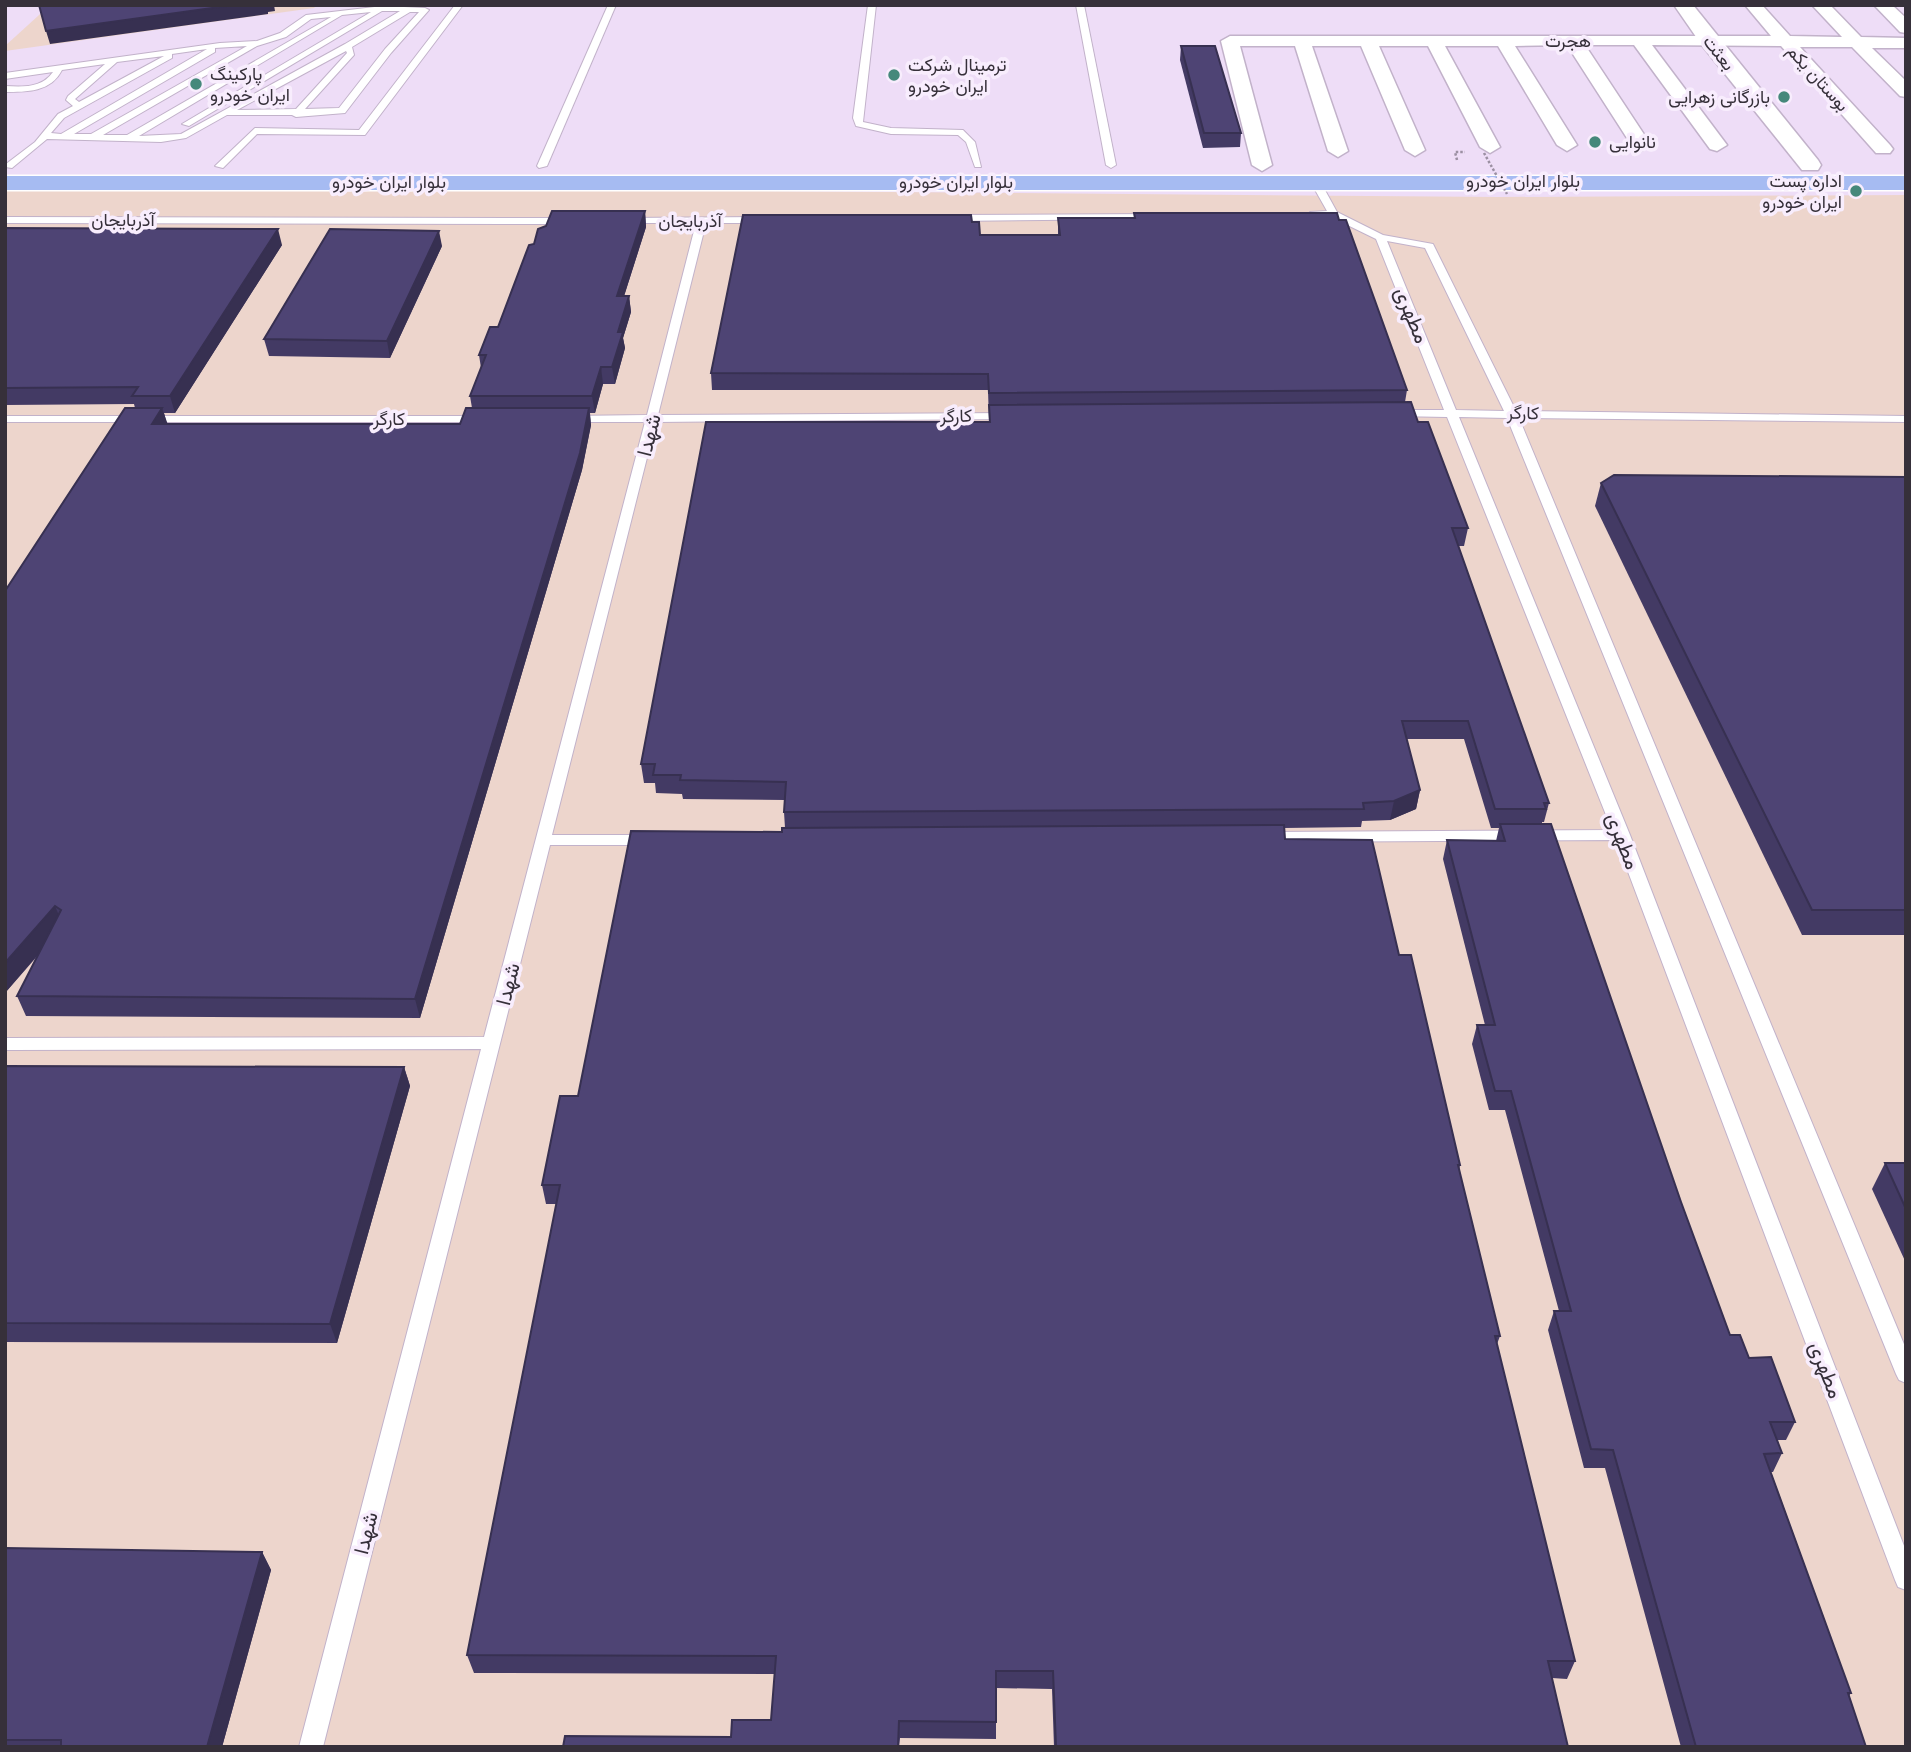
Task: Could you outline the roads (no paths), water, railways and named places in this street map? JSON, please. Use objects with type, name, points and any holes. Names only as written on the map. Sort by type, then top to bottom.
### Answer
[{"type":"main road","name":"بلوار ایران خودرو","points":[[770,174],[978,166],[1906,165]]},
{"type":"main road","name":"بلوار ایران خودرو","points":[[6,172],[220,166],[542,166],[712,174]]},
{"type":"main road","name":"بلوار ایران خودرو","points":[[6,172],[770,174],[1315,181],[1906,183]]},
{"type":"street","name":"بعثت","points":[[1683,5],[1708,40],[1810,165]]},
{"type":"street","name":"بوستان یکم","points":[[1753,5],[1883,149]]},
{"type":"street","points":[[1820,5],[1906,92]]},
{"type":"street","points":[[1882,5],[1906,28]]},
{"type":"street","points":[[1639,40],[1717,145]]},
{"type":"street","name":"هجرت","points":[[1262,165],[1230,41],[1708,40],[1906,43]]},
{"type":"street","points":[[1302,41],[1338,151]]},
{"type":"street","points":[[1368,41],[1415,150]]},
{"type":"street","points":[[1434,41],[1487,150]]},
{"type":"street","points":[[1504,41],[1567,145]]},
{"type":"street","points":[[1573,41],[1641,145]]},
{"type":"lane","points":[[220,166],[255,131],[362,133],[459,5]]},
{"type":"lane","points":[[542,166],[612,5]]},
{"type":"lane","points":[[872,5],[857,118],[859,124],[891,131],[960,132],[967,135],[978,166]]},
{"type":"lane","points":[[1080,5],[1111,165]]},
{"type":"lane","points":[[161,139],[383,8]]},
{"type":"lane","points":[[91,138],[258,43],[283,35],[309,17],[383,8],[411,8],[425,12],[409,25],[342,111],[296,114],[228,113]]},
{"type":"lane","points":[[46,136],[161,139],[183,136],[348,46],[411,8]]},
{"type":"lane","points":[[128,138],[346,12]]},
{"type":"lane","points":[[5,76],[258,43]]},
{"type":"lane","points":[[62,137],[220,46]]},
{"type":"lane","points":[[296,114],[351,53],[348,46]]},
{"type":"lane","points":[[6,172],[46,136],[52,124],[79,106],[177,52]]},
{"type":"lane","points":[[79,106],[71,98],[114,61]]},
{"type":"lane","points":[[5,89],[45,85],[56,75],[58,68]]},
{"type":"lane","points":[[254,113],[274,94],[273,85]]},
{"type":"lane","points":[[1315,181],[1333,214]]},
{"type":"lane","points":[[1305,214],[1333,214],[1380,237]]},
{"type":"lane","points":[[935,218],[1168,216]]},
{"type":"lane","name":"آذربایجان","points":[[5,220],[577,221]]},
{"type":"lane","name":"آذربایجان","points":[[619,221],[771,220]]},
{"type":"lane","name":"شهدا","points":[[311,1747],[702,221]]},
{"type":"lane","name":"مطهری","points":[[1380,237],[1622,835],[1906,1580]]},
{"type":"lane","name":"مطهری","points":[[1380,237],[1429,246],[1511,413],[1906,1374]]},
{"type":"lane","name":"کارگر","points":[[1381,413],[1906,419]]},
{"type":"lane","name":"کارگر","points":[[557,419],[1031,416]]},
{"type":"lane","name":"کارگر","points":[[5,419],[502,419]]},
{"type":"lane","points":[[1244,837],[1622,835]]},
{"type":"lane","points":[[545,840],[671,840]]},
{"type":"lane","points":[[5,1044],[493,1043]]},
{"type":"place","name":"ترمینال شرکت ایران خودرو","points":[[894,75]]},
{"type":"place","name":"پارکینگ ایران خودرو","points":[[196,84]]},
{"type":"place","name":"بازرگانی زهرایی","points":[[1784,97]]},
{"type":"place","name":"نانوایی","points":[[1595,142]]},
{"type":"place","name":"اداره پست ایران خودرو","points":[[1856,191]]}]
